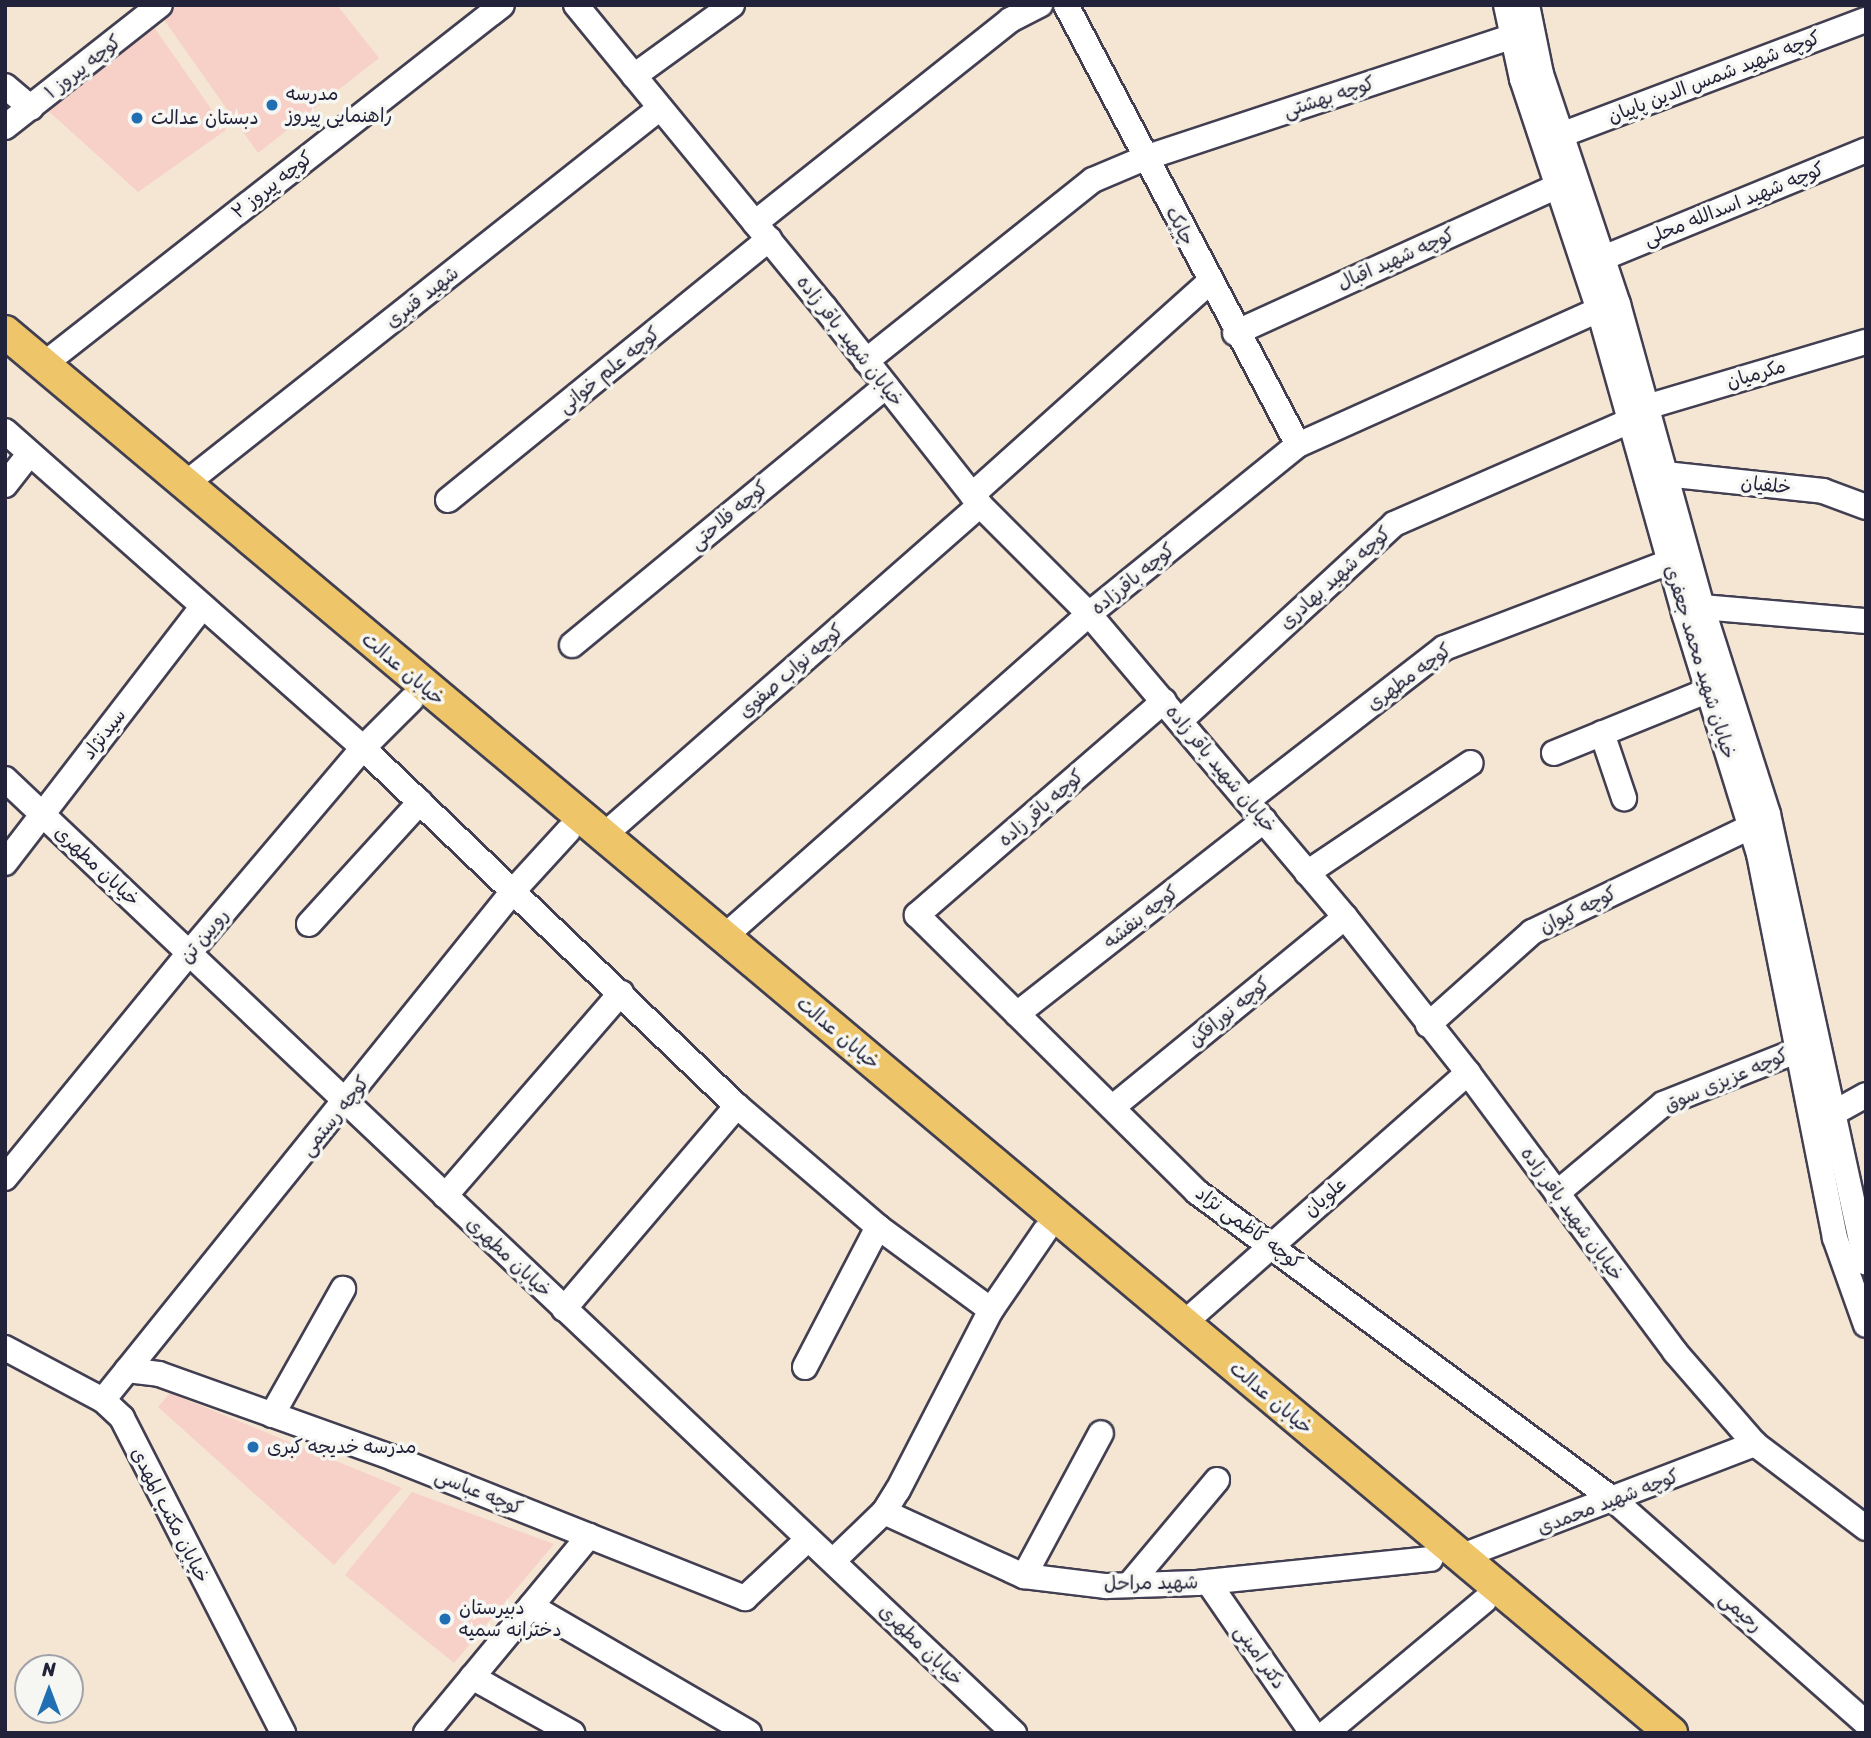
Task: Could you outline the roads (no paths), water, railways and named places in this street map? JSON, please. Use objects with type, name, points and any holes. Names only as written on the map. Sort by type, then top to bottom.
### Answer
[{"type":"main road","name":"خیابان عدالت","points":[[5,332],[1183,1324],[1445,1558],[1484,1601],[1642,1733]]},
{"type":"main road","name":"خیابان عدالت","points":[[5,360],[1045,1231],[1445,1558],[1671,1733]]},
{"type":"street","name":"کوچه پیروز ۱","points":[[5,127],[160,5]]},
{"type":"street","name":"کوچه پیروز ۲","points":[[43,365],[502,5]]},
{"type":"street","name":"خیابان شهید باقر زاده","points":[[576,5],[762,231],[976,500],[1089,614],[1345,918],[1468,1073],[1675,1352],[1755,1444],[1866,1528]]},
{"type":"street","points":[[634,76],[732,5]]},
{"type":"street","name":"کوچه علم خوانی","points":[[449,500],[1010,20],[1040,5]]},
{"type":"street","name":"چابک","points":[[1066,5],[1235,333],[1298,445]]},
{"type":"street","name":"خیابان شهید محمد جعفری","points":[[1506,5],[1558,186],[1599,310],[1638,414],[1665,474],[1702,607],[1768,814],[1832,1114],[1866,1325]]},
{"type":"street","name":"خیابان شهید محمد جعفری","points":[[1527,5],[1561,135],[1602,258],[1669,562],[1750,827],[1800,1050],[1852,1226],[1866,1262]]},
{"type":"street","name":"کوچه شهید شمس الدین پاپیان","points":[[1561,135],[1866,20]]},
{"type":"street","name":"کوچه بهشتی","points":[[866,361],[1093,180],[1145,158],[1513,36]]},
{"type":"street","points":[[5,86],[31,108]]},
{"type":"street","name":"شهید قنبری","points":[[184,485],[660,108]]},
{"type":"street","name":"کوچه شهید اسدالله محلی","points":[[1602,258],[1866,150]]},
{"type":"street","name":"کوچه شهید اقبال","points":[[1235,333],[1558,186]]},
{"type":"street","name":"کوچه نواب صفوی","points":[[603,836],[976,500],[1209,282]]},
{"type":"street","name":"کوچه باقرزاده","points":[[724,937],[1089,614],[1298,445],[1599,310]]},
{"type":"street","name":"مکرمیان","points":[[1638,414],[1866,342]]},
{"type":"street","name":"کوچه فلاحتی","points":[[572,645],[886,386]]},
{"type":"street","name":"کوچه شهید بهادری","points":[[1180,721],[1394,524],[1638,414]]},
{"type":"street","points":[[5,431],[363,748],[737,1105],[878,1227],[991,1310]]},
{"type":"street","points":[[5,485],[29,454]]},
{"type":"street","name":"خلفیان","points":[[1665,474],[1823,491],[1866,507]]},
{"type":"street","name":"کوچه مطهری","points":[[1248,800],[1444,648],[1669,562]]},
{"type":"street","name":"سیدنژاد","points":[[5,863],[203,606]]},
{"type":"street","points":[[1702,607],[1866,621]]},
{"type":"street","points":[[1554,753],[1709,690]]},
{"type":"street","name":"رویین تن","points":[[5,1178],[189,953],[363,748],[411,700]]},
{"type":"street","name":"کوچه باقر زاده","points":[[917,915],[1164,701]]},
{"type":"street","points":[[1602,733],[1624,798]]},
{"type":"street","points":[[1307,873],[1471,763]]},
{"type":"street","name":"خیابان مطهری","points":[[5,779],[1014,1733]]},
{"type":"street","points":[[309,925],[420,802]]},
{"type":"street","name":"کوچه بنفشه","points":[[1017,1014],[1264,820]]},
{"type":"street","name":"کوچه کیوان","points":[[1428,1025],[1532,932],[1750,827]]},
{"type":"street","name":"کوچه رستمی","points":[[103,1400],[346,1103],[514,890],[568,831]]},
{"type":"street","name":"کوچه کاظمی نژاد","points":[[917,915],[1197,1192],[1271,1243],[1615,1501]]},
{"type":"street","name":"کوچه نورافکن","points":[[1113,1107],[1345,918]]},
{"type":"street","points":[[445,1196],[621,993]]},
{"type":"street","name":"کوچه عزیزی سوق","points":[[1557,1193],[1663,1104],[1800,1050]]},
{"type":"street","name":"علویان","points":[[1183,1324],[1271,1243],[1468,1073]]},
{"type":"street","points":[[1832,1114],[1866,1095]]},
{"type":"street","points":[[564,1309],[737,1105]]},
{"type":"street","points":[[805,1367],[878,1227]]},
{"type":"street","points":[[834,1561],[884,1512],[991,1310],[1045,1231]]},
{"type":"street","points":[[272,1415],[343,1289]]},
{"type":"street","name":"خیابان مکتب المهدی","points":[[5,1348],[103,1400],[122,1418],[283,1733]]},
{"type":"street","name":"کوچه عباسی","points":[[127,1370],[159,1374],[272,1415],[745,1598],[808,1539]]},
{"type":"street","points":[[1024,1576],[1101,1433]]},
{"type":"street","name":"کوچه شهید محمدی","points":[[1445,1558],[1615,1501],[1755,1444]]},
{"type":"street","points":[[1129,1585],[1217,1480]]},
{"type":"street","name":"رحیمی","points":[[1615,1501],[1866,1723]]},
{"type":"street","name":"شهید مراحل","points":[[884,1512],[1024,1576],[1129,1585],[1208,1581],[1445,1558]]},
{"type":"street","points":[[426,1733],[589,1536]]},
{"type":"street","name":"دکتر امینی","points":[[1208,1581],[1312,1733]]},
{"type":"street","points":[[1326,1733],[1484,1601]]},
{"type":"street","points":[[531,1606],[749,1733]]},
{"type":"street","points":[[472,1677],[572,1733]]},
{"type":"place","name":"مدرسه راهنمایی پیروز","points":[[272,105]]},
{"type":"place","name":"دبستان عدالت","points":[[137,118]]},
{"type":"place","name":"مدرسه خدیجه کبری","points":[[253,1447]]},
{"type":"place","name":"دبیرستان دخترانه سمیه","points":[[445,1619]]}]
